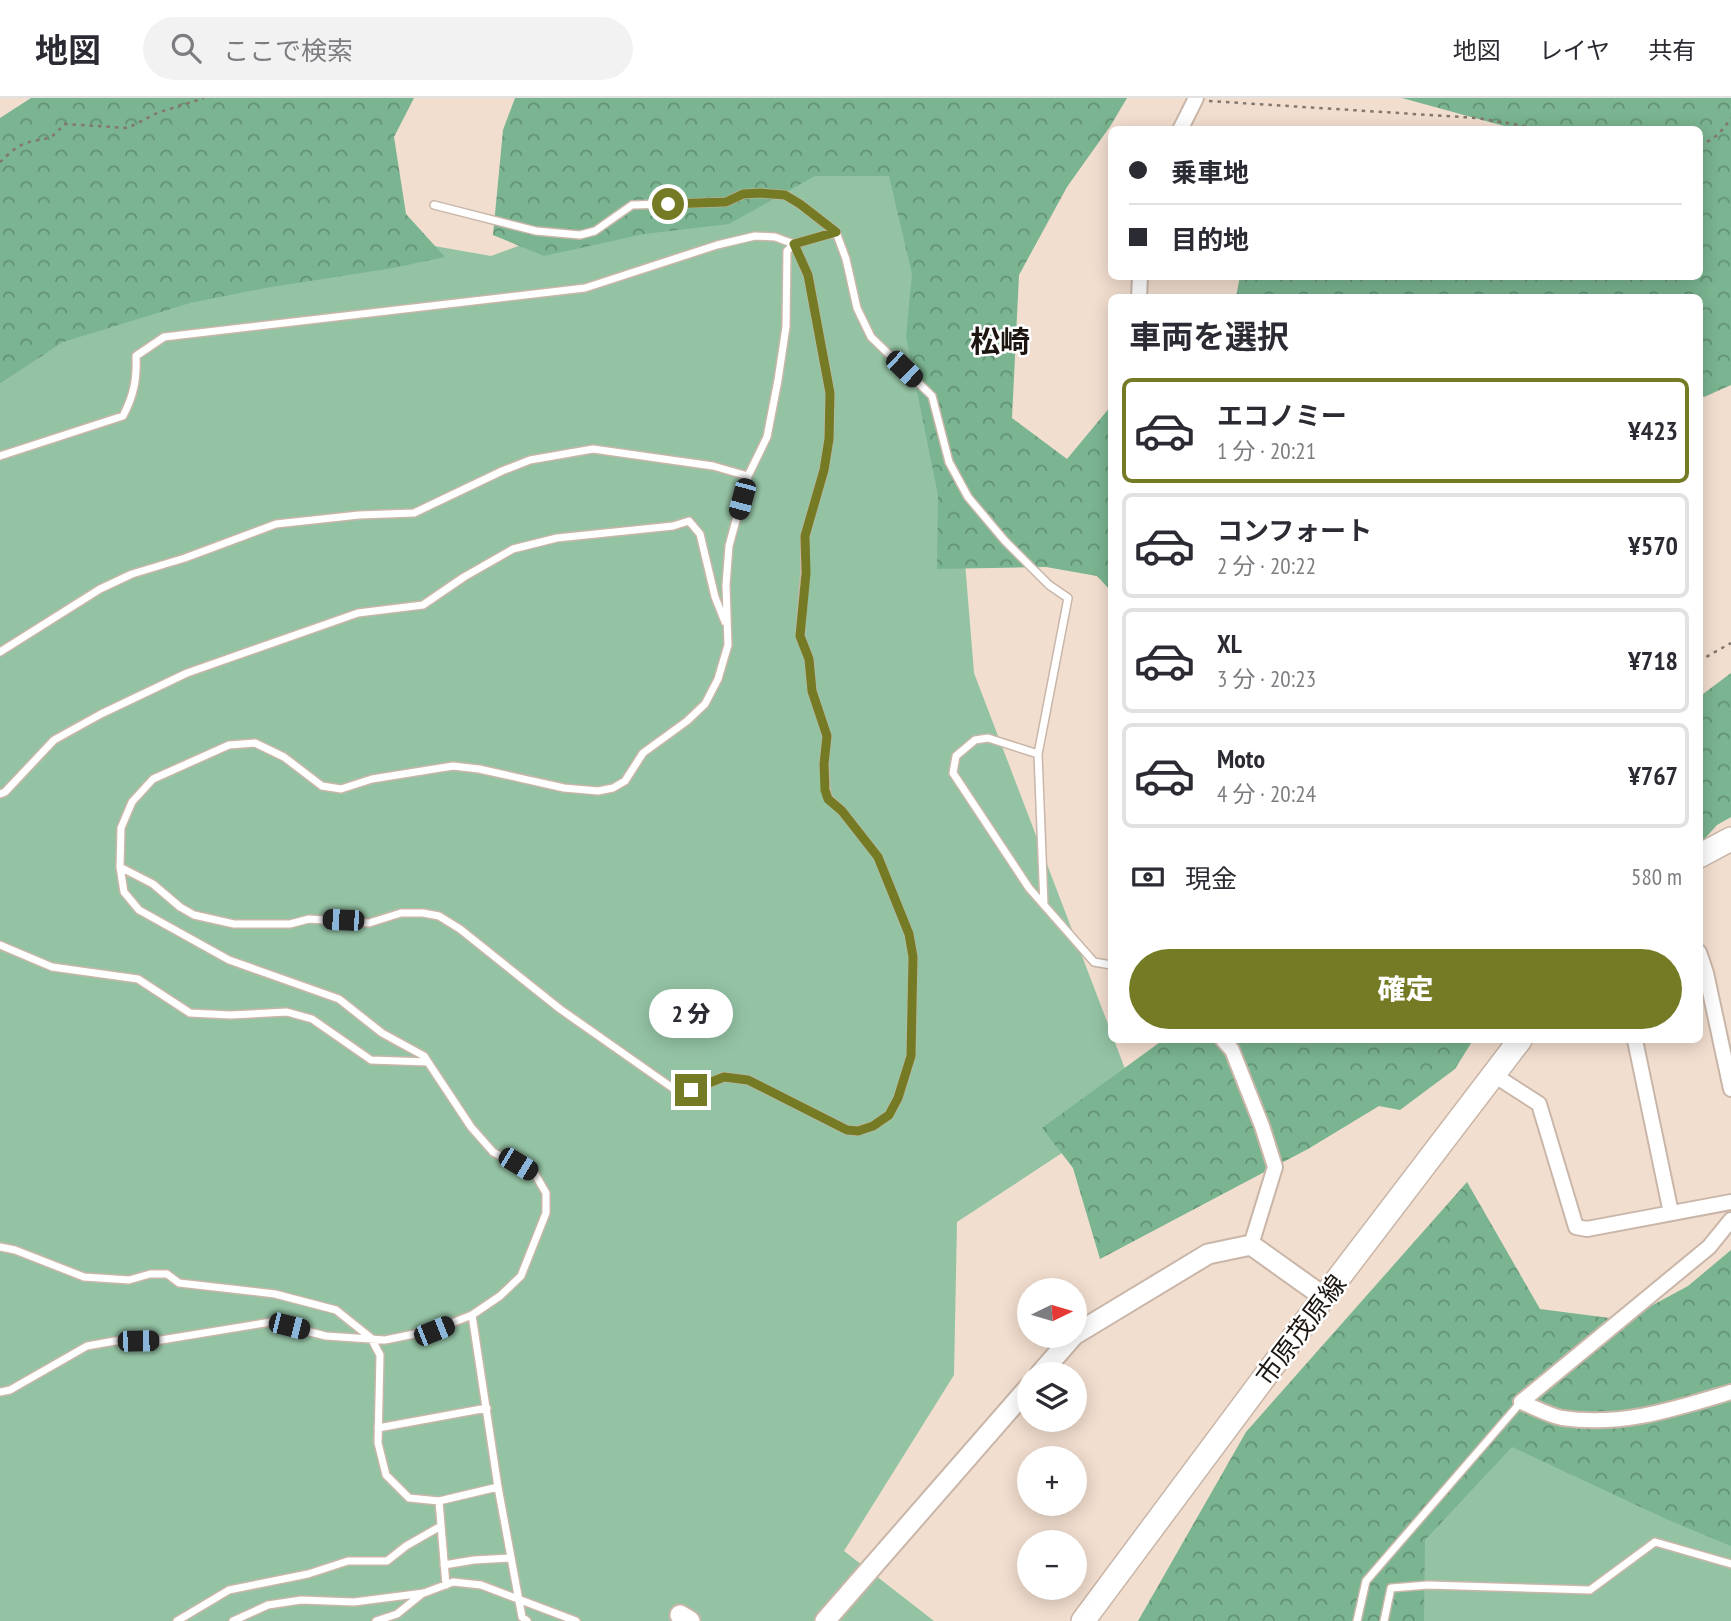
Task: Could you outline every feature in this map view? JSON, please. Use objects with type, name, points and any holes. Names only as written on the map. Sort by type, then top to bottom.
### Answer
[{"type":"main road","points":[[1703,854],[1731,839]]},
{"type":"main road","name":"市原茂原線","points":[[1083,1621],[1324,1297],[1518,1043]]},
{"type":"street","points":[[1182,126],[1196,99]]},
{"type":"street","points":[[1703,964],[1731,1089]]},
{"type":"street","points":[[1226,1043],[1232,1050],[1275,1167],[1251,1245]]},
{"type":"street","points":[[1636,1043],[1671,1213]]},
{"type":"street","points":[[1494,1074],[1539,1104],[1576,1227],[1587,1229],[1731,1202]]},
{"type":"street","points":[[1731,1220],[1709,1247],[1521,1402],[1559,1417],[1605,1421],[1657,1415],[1731,1392]]},
{"type":"street","points":[[1087,1327],[1208,1254],[1251,1245],[1324,1297]]},
{"type":"street","points":[[1050,1362],[1063,1348]]},
{"type":"street","points":[[825,1621],[1017,1401]]},
{"type":"lane","points":[[434,205],[536,230],[580,235],[595,231],[632,205],[726,202],[743,194],[760,193],[785,195],[836,232],[846,259],[857,308],[871,337],[932,396],[949,462],[968,497],[1023,559],[1049,585],[1068,598],[1038,754],[1044,906]]},
{"type":"lane","points":[[0,1392],[10,1390],[87,1346],[116,1341],[161,1340],[271,1322],[326,1336],[385,1340],[434,1331],[472,1315],[500,1296],[521,1276],[546,1213],[546,1194],[535,1174],[494,1152],[471,1126],[424,1056],[382,1033],[339,999],[229,960],[139,910],[124,892],[120,867],[121,828],[132,802],[153,779],[229,745],[255,743],[284,757],[322,786],[341,789],[372,779],[453,766],[479,769],[564,788],[598,791],[613,788],[625,781],[643,753],[687,722],[705,704],[718,679],[728,645],[726,586],[729,546],[748,476],[767,437],[786,327],[787,251],[794,244],[836,232]]},
{"type":"lane","points":[[0,456],[122,416],[131,401],[137,381],[136,356],[164,337],[585,288],[717,244],[755,236],[775,237],[794,244],[808,275],[830,393],[829,439],[826,460],[805,536],[806,573],[800,636],[809,659],[812,691],[827,736],[824,764],[828,799],[842,811],[878,857],[909,934],[913,957],[911,1056],[898,1098],[889,1115],[873,1126],[858,1131],[847,1130],[748,1080],[724,1077],[691,1090],[674,1089],[560,1009],[460,929],[439,916],[401,913],[369,923],[309,919],[290,924],[234,924],[194,915],[153,884],[120,867]]},
{"type":"lane","points":[[0,652],[100,589],[132,575],[276,524],[359,515],[414,513],[530,460],[593,449],[713,466],[748,476]]},
{"type":"lane","points":[[0,794],[5,792],[54,740],[101,713],[187,673],[358,613],[423,605],[464,577],[513,549],[557,538],[673,526],[689,521],[700,534],[715,597],[727,629]]},
{"type":"lane","points":[[1038,754],[988,738],[975,740],[956,756],[953,773],[1029,888],[1094,962],[1108,964]]},
{"type":"lane","points":[[0,945],[52,967],[138,979],[190,1013],[230,1015],[287,1012],[312,1019],[372,1060],[428,1062]]},
{"type":"lane","points":[[0,1247],[15,1250],[84,1277],[129,1280],[150,1274],[167,1274],[178,1283],[275,1294],[336,1310],[371,1338],[380,1355],[378,1443],[386,1475],[409,1497],[439,1501],[498,1487]]},
{"type":"lane","points":[[472,1315],[498,1487],[522,1617],[527,1621]]},
{"type":"lane","points":[[1357,1621],[1366,1581],[1521,1402]]},
{"type":"lane","points":[[379,1428],[486,1408]]},
{"type":"lane","points":[[439,1501],[446,1585]]},
{"type":"lane","points":[[177,1621],[229,1590],[308,1574],[348,1561],[387,1561],[406,1546],[441,1526]]},
{"type":"lane","points":[[1384,1621],[1391,1588],[1428,1585],[1590,1590],[1655,1542],[1731,1564]]},
{"type":"lane","points":[[444,1565],[512,1558]]},
{"type":"lane","points":[[233,1621],[268,1605],[301,1600],[354,1602],[424,1593],[453,1582],[481,1585],[576,1621]]},
{"type":"lane","points":[[376,1621],[397,1614],[424,1593]]},
{"type":"path","points":[[0,162],[23,144],[47,140],[64,124],[128,128],[156,113],[204,98]]},
{"type":"path","points":[[1196,99],[1476,118],[1525,126]]},
{"type":"path","points":[[1703,144],[1720,133],[1731,118]]},
{"type":"path","points":[[1703,659],[1731,643]]},
{"type":"green space","points":[[31,98],[414,98],[394,137],[406,214],[445,257],[190,303],[63,342],[0,384],[0,118]]},
{"type":"green space","points":[[515,98],[1127,98],[1067,187],[1019,275],[1012,418],[1067,459],[1108,410],[1108,588],[1097,576],[1046,567],[937,569],[938,495],[906,337],[912,274],[889,176],[815,176],[729,224],[644,234],[544,256],[493,235],[503,130]]},
{"type":"green space","points":[[1402,98],[1731,98],[1731,385],[1703,396],[1703,294],[1237,294],[1239,280],[1703,280],[1703,126],[1504,126]]},
{"type":"green space","points":[[932,156],[974,673],[1108,1024],[1108,1043],[1115,1043],[1138,1103],[957,1222],[954,1375],[844,1551],[934,1621],[0,1621],[0,384],[168,271],[338,229],[491,256],[733,168]]},
{"type":"green space","points":[[1731,673],[1731,817],[1717,825],[1703,841],[1703,694]]},
{"type":"green space","points":[[1159,1043],[1471,1043],[1455,1069],[1400,1110],[1379,1106],[1308,1149],[1100,1259],[1073,1168],[1042,1128]]},
{"type":"green space","points":[[1467,1182],[1540,1309],[1625,1320],[1688,1286],[1731,1250],[1731,1546],[1666,1519],[1512,1447],[1425,1540],[1424,1621],[1138,1621],[1246,1432]]},
{"type":"green space","points":[[1483,1390],[1731,1475],[1731,1621],[1324,1621]]},
{"type":"district","name":"松崎","points":[[1000,342]]},
{"type":"route","points":[[668,204],[726,202],[743,194],[785,195],[836,232],[794,244],[808,275],[830,393],[829,439],[824,470],[805,536],[806,573],[800,636],[809,659],[812,691],[827,736],[824,764],[828,799],[842,811],[878,857],[909,934],[913,957],[911,1056],[898,1098],[889,1115],[873,1126],[858,1131],[847,1130],[748,1080],[724,1077],[691,1090]]}]
